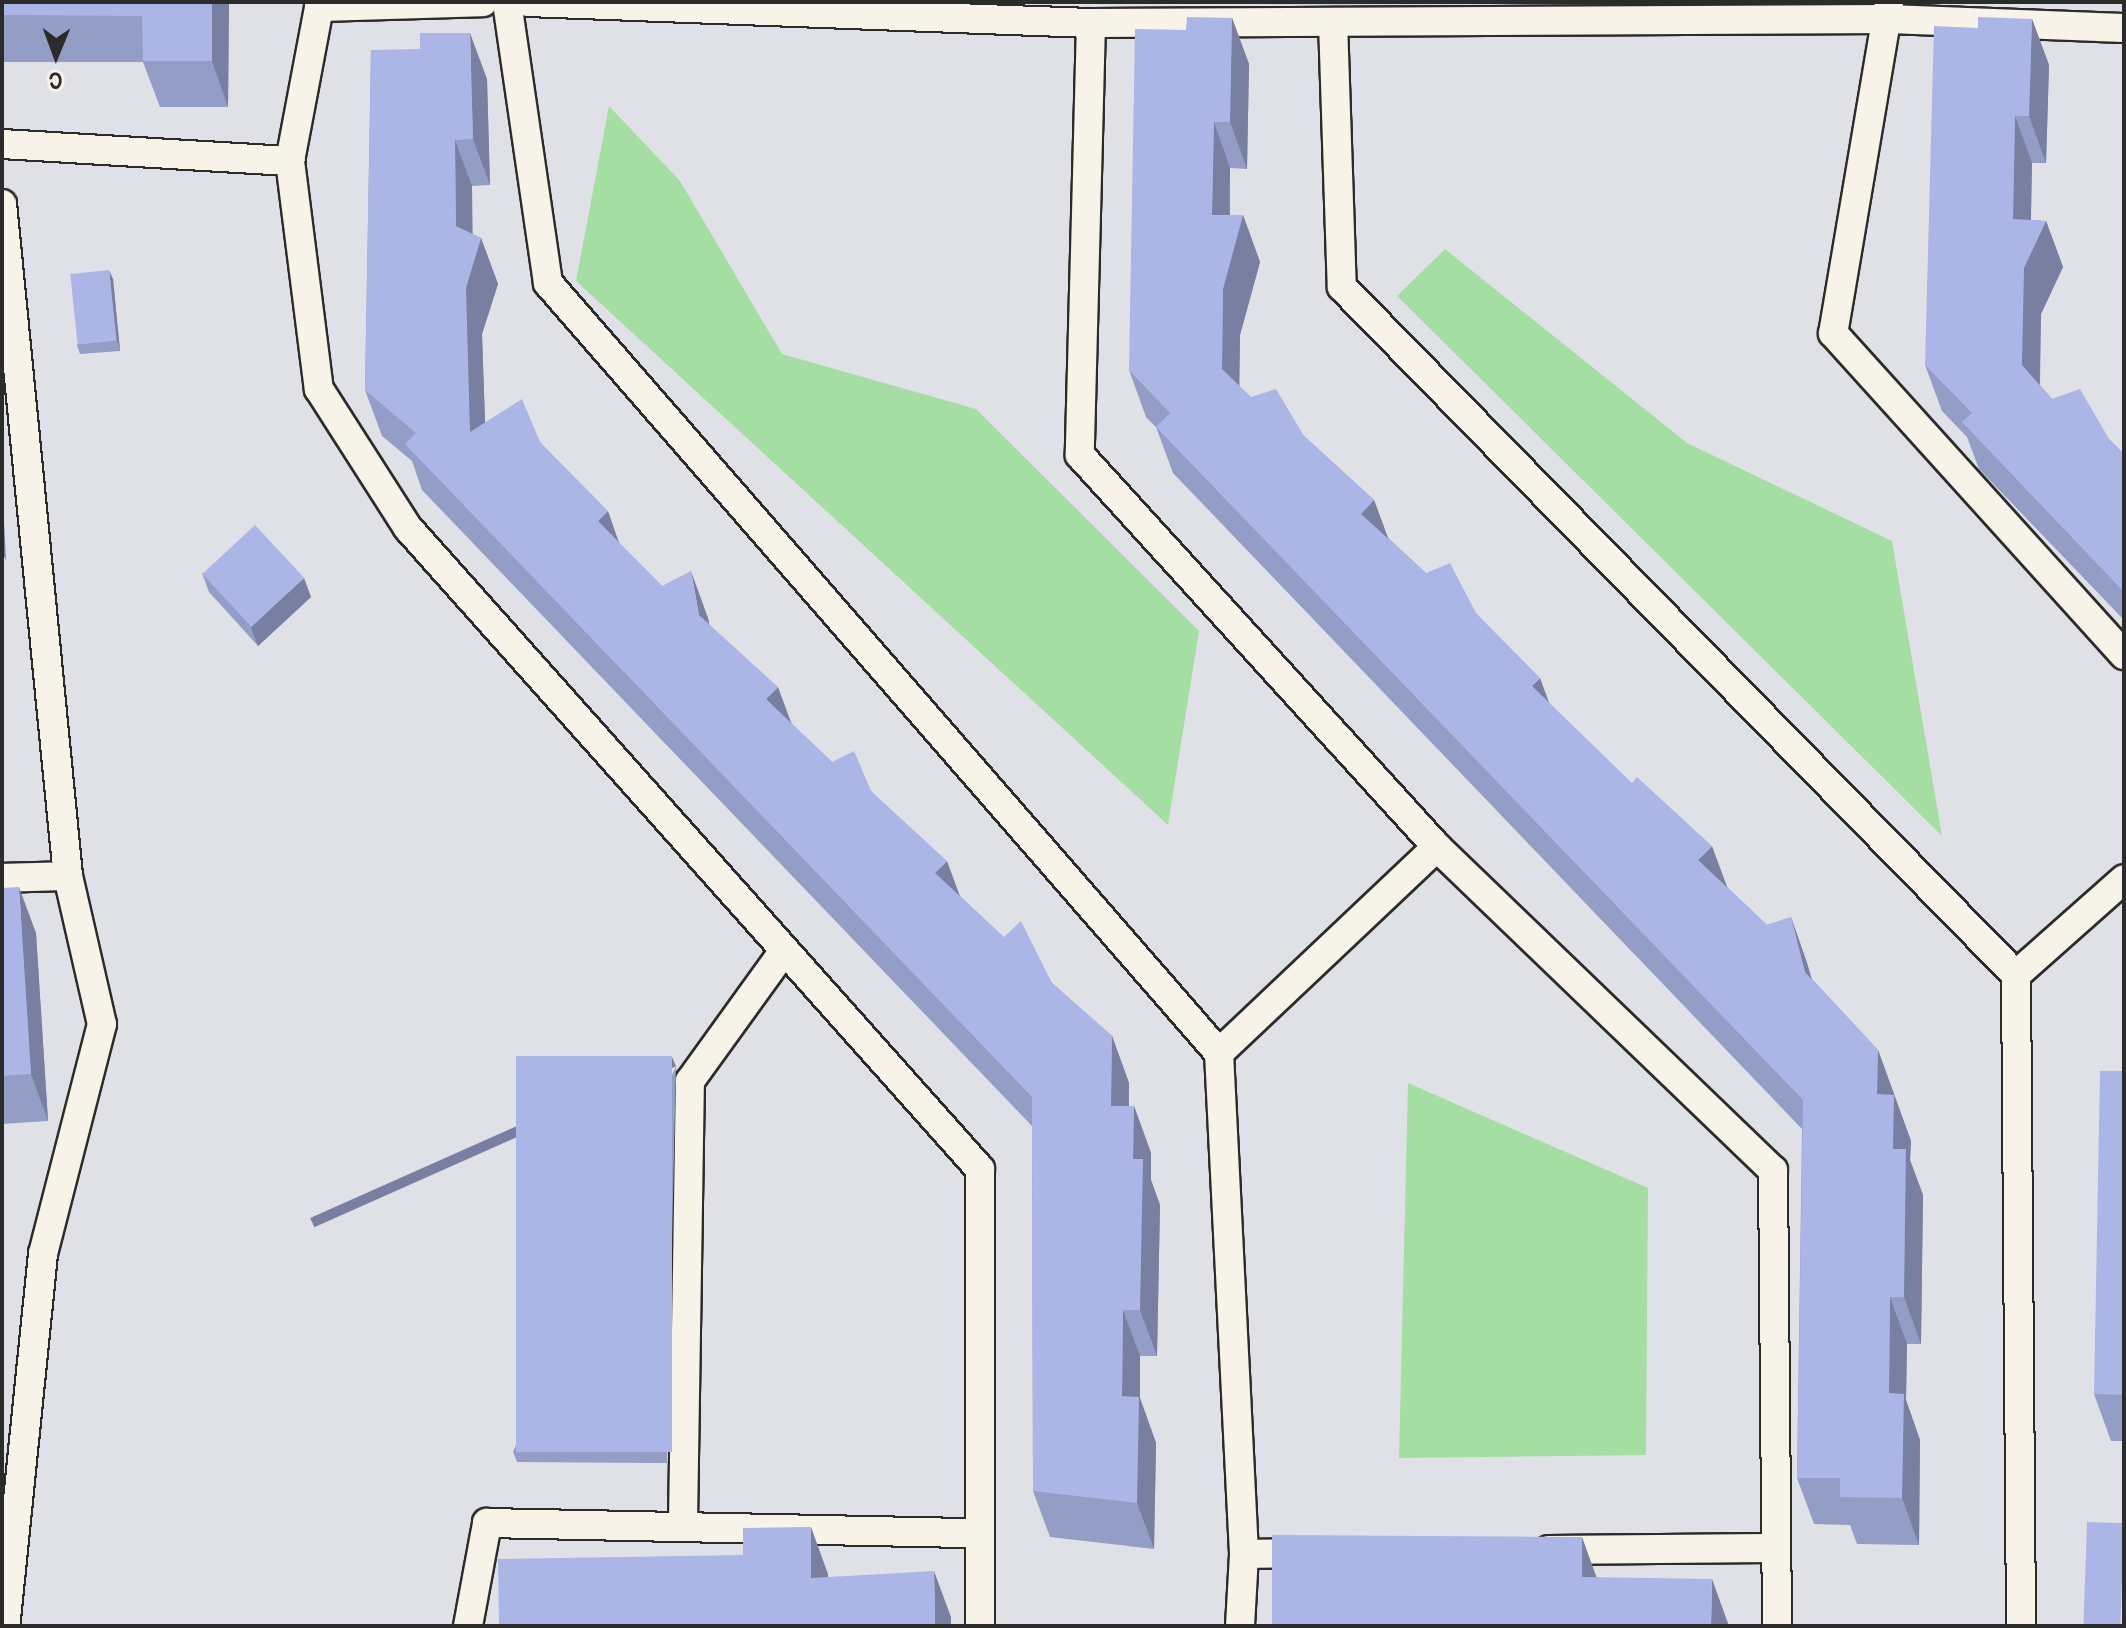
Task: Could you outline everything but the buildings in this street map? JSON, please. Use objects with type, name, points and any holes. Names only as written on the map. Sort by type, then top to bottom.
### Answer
[{"type":"lane","points":[[483,2],[319,5],[290,161],[319,389],[408,528],[783,952],[980,1169],[975,1533],[980,1626]]},
{"type":"lane","points":[[507,2],[548,283],[1219,1053],[1244,1554],[1240,1626]]},
{"type":"lane","points":[[528,2],[1091,23],[1333,22],[1889,11],[2124,28]]},
{"type":"lane","points":[[1889,11],[1833,333],[2124,655]]},
{"type":"lane","points":[[1333,22],[1342,287],[2016,975],[2021,1626]]},
{"type":"lane","points":[[1091,23],[1080,455],[1437,847],[1773,1170],[1777,1626]]},
{"type":"lane","points":[[2,144],[290,161]]},
{"type":"lane","points":[[2,204],[68,876],[102,1024],[43,1254],[5,1626]]},
{"type":"lane","points":[[1219,1053],[1437,847]]},
{"type":"lane","points":[[2,878],[68,876]]},
{"type":"lane","points":[[2016,975],[2124,879]]},
{"type":"lane","points":[[683,1522],[690,1081],[783,952]]},
{"type":"lane","points":[[468,1626],[487,1523],[683,1522],[975,1533]]},
{"type":"lane","points":[[1526,1551],[1776,1548]]},
{"type":"lane","points":[[1244,1554],[1338,1553]]},
{"type":"shaded area","points":[[1094,2],[1789,2],[1789,12]]},
{"type":"green space","points":[[609,106],[680,181],[782,354],[976,409],[1199,631],[1168,825],[576,281]]},
{"type":"green space","points":[[1445,249],[1687,443],[1892,541],[1942,836],[1397,296]]},
{"type":"green space","points":[[1408,1083],[1648,1188],[1646,1455],[1399,1458]]}]
